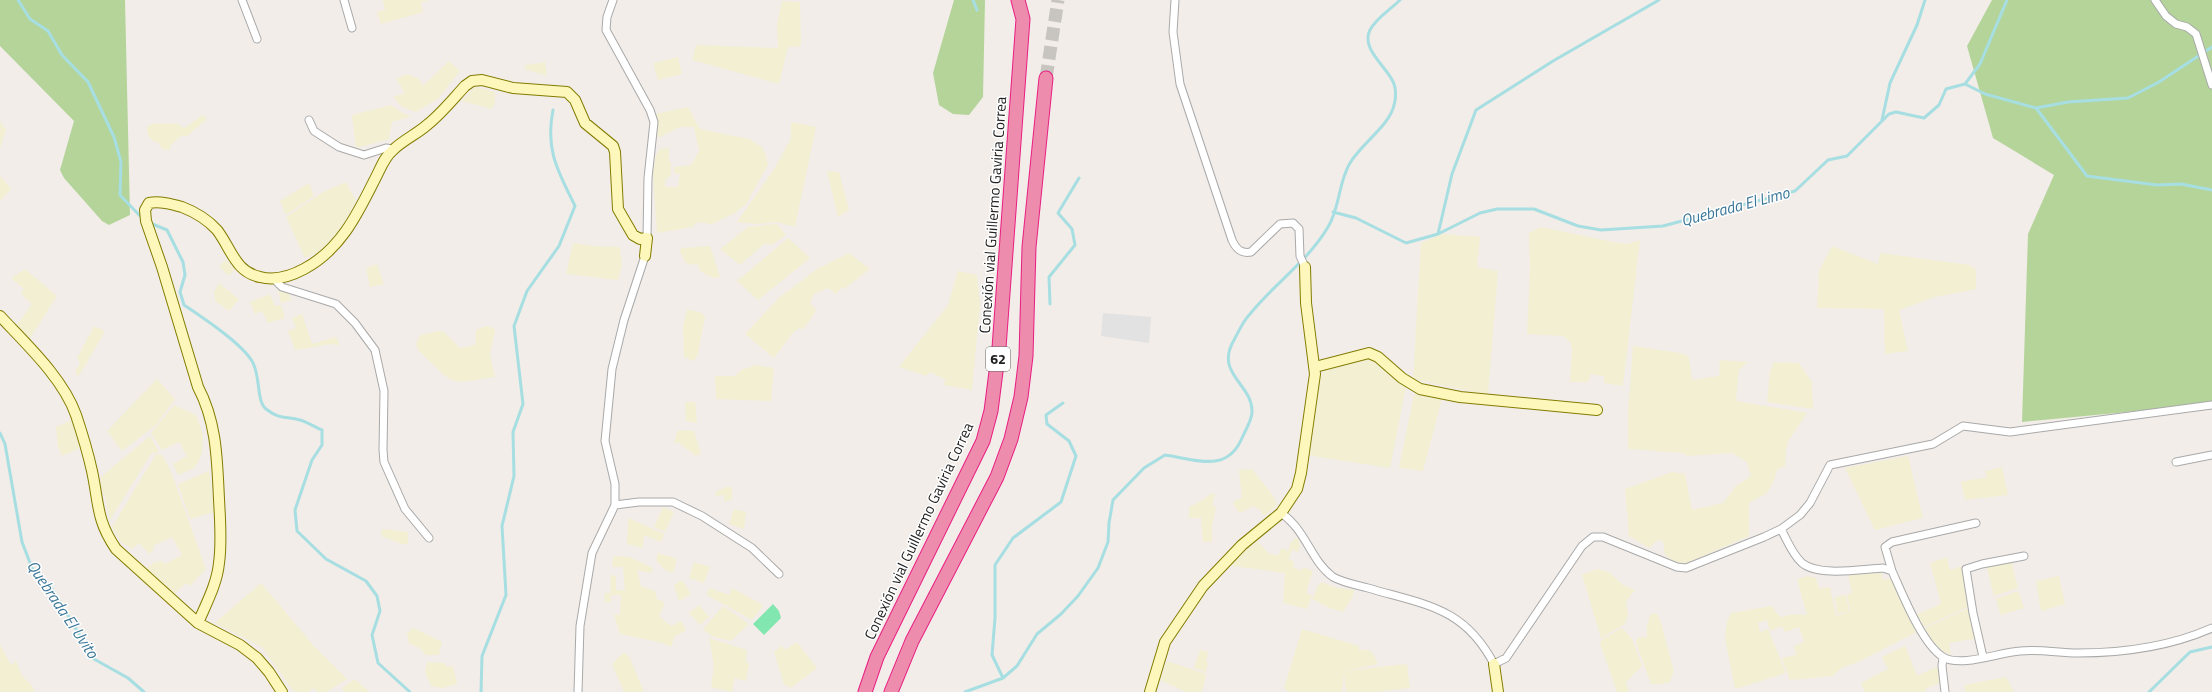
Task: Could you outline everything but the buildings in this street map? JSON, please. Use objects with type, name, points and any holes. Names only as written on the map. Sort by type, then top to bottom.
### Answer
[{"type":"highway","name":"Conexión vial Guillermo Gaviria Correa","points":[[864,692],[877,658],[983,441],[991,411],[999,348],[1024,19],[1018,0]]},
{"type":"highway","name":"62","points":[[891,692],[912,641],[997,477],[1011,439],[1021,397],[1026,356],[1029,247],[1046,78]]},
{"type":"street","points":[[242,0],[257,39]]},
{"type":"street","points":[[344,0],[352,28]]},
{"type":"street","points":[[578,692],[580,632],[592,553],[615,505],[615,484],[605,440],[612,369],[622,326],[645,256],[647,238],[648,178],[654,122],[650,110],[606,30],[607,17],[613,0]]},
{"type":"street","points":[[1150,692],[1165,642],[1203,586],[1242,545],[1281,513],[1294,495],[1301,473],[1314,386],[1315,367],[1306,303],[1305,267],[1300,256],[1299,229],[1296,224],[1289,222],[1280,224],[1251,252],[1241,252],[1235,248],[1197,131],[1183,95],[1173,32],[1175,0]]},
{"type":"street","points":[[2155,0],[2166,16],[2176,24],[2187,27],[2196,34],[2212,85]]},
{"type":"street","points":[[198,623],[211,594],[220,564],[221,528],[218,458],[208,406],[198,387],[162,266],[146,221],[145,210],[149,203],[158,202],[193,211],[203,217],[217,231],[233,258],[245,271],[260,278],[274,279],[298,272],[329,252],[343,236],[359,211],[386,158],[393,149],[428,124],[472,81],[482,80],[513,88],[568,92],[575,100],[584,123],[613,146],[615,152],[618,209],[633,235],[640,239],[647,238]]},
{"type":"street","points":[[309,120],[314,131],[339,148],[364,155],[386,148],[393,149]]},
{"type":"street","points":[[274,279],[282,287],[336,304],[350,318],[375,350],[384,391],[384,462],[405,510],[429,538]]},
{"type":"street","points":[[0,316],[52,374],[67,394],[76,415],[91,470],[99,518],[106,535],[116,549],[198,623],[240,645],[257,658],[269,672],[282,692]]},
{"type":"street","points":[[1315,367],[1369,353],[1378,357],[1402,378],[1420,388],[1460,397],[1597,410]]},
{"type":"street","points":[[1494,664],[1506,658],[1582,546],[1593,538],[1603,537],[1683,568],[1781,529],[1806,509],[1830,465],[1934,444],[1963,426],[2010,432],[2212,406]]},
{"type":"street","points":[[2176,462],[2212,454]]},
{"type":"street","points":[[615,505],[639,502],[673,502],[702,516],[752,548],[779,574]]},
{"type":"street","points":[[1281,513],[1295,524],[1324,569],[1333,578],[1431,607],[1456,618],[1480,639],[1494,664],[1498,692]]},
{"type":"street","points":[[1976,523],[1892,542],[1885,547],[1892,571],[1923,634],[1943,657],[1956,661],[2028,650],[2078,653],[2137,649],[2175,640],[2212,628]]},
{"type":"street","points":[[1781,529],[1798,558],[1803,563],[1818,570],[1883,568],[1892,571]]},
{"type":"street","points":[[1983,657],[1973,613],[1966,569],[1982,564],[2024,556]]},
{"type":"street","points":[[1943,657],[1942,666],[1945,692]]},
{"type":"shaded area","points":[[383,0],[431,0],[421,2],[423,12],[381,24],[377,12],[385,10]]},
{"type":"shaded area","points":[[782,1],[800,2],[801,46],[788,47],[779,84],[692,60],[696,45],[778,48],[777,24]]},
{"type":"shaded area","points":[[678,57],[682,74],[658,80],[653,63]]},
{"type":"shaded area","points":[[449,61],[460,71],[438,99],[416,112],[402,107],[393,97],[405,93],[396,79],[408,74],[419,79],[423,86]]},
{"type":"shaded area","points":[[545,62],[547,76],[525,69],[525,65]]},
{"type":"shaded area","points":[[475,87],[495,92],[495,103],[491,109],[462,101]]},
{"type":"shaded area","points":[[391,105],[404,114],[412,116],[392,122],[389,139],[356,148],[352,115]]},
{"type":"shaded area","points":[[688,107],[700,129],[749,139],[762,147],[766,155],[768,165],[746,204],[735,213],[712,224],[697,222],[693,227],[657,233],[653,172],[656,155],[660,149],[669,148],[671,176],[666,179],[665,187],[678,187],[680,174],[674,173],[674,167],[691,165],[699,151],[694,127],[680,127],[658,138],[655,114]]},
{"type":"shaded area","points":[[203,115],[207,119],[186,137],[183,135],[179,138],[171,145],[170,150],[162,149],[159,143],[153,141],[148,135],[147,127],[151,124],[170,123],[178,124],[184,128]]},
{"type":"shaded area","points":[[0,122],[6,129],[0,149]]},
{"type":"shaded area","points":[[791,122],[816,127],[795,227],[776,222],[757,224],[737,222],[776,166],[791,138]]},
{"type":"shaded area","points":[[827,171],[839,172],[849,210],[838,217]]},
{"type":"shaded area","points":[[0,176],[11,189],[0,201]]},
{"type":"shaded area","points":[[346,182],[356,201],[341,230],[327,248],[305,258],[286,217],[323,192]]},
{"type":"shaded area","points":[[309,183],[314,196],[286,215],[280,201]]},
{"type":"shaded area","points":[[777,224],[786,235],[772,245],[764,244],[740,265],[720,249],[748,227]]},
{"type":"shaded area","points":[[1541,227],[1618,243],[1628,244],[1640,240],[1623,386],[1604,383],[1604,376],[1591,374],[1588,382],[1570,382],[1572,350],[1570,342],[1563,336],[1527,334],[1530,269],[1529,233]]},
{"type":"shaded area","points":[[1443,234],[1480,237],[1477,267],[1498,271],[1488,395],[1413,379],[1421,243]]},
{"type":"shaded area","points":[[788,238],[810,258],[758,300],[737,281]]},
{"type":"shaded area","points":[[573,243],[593,246],[620,247],[622,265],[618,280],[566,274]]},
{"type":"shaded area","points":[[710,246],[720,277],[713,278],[700,271],[697,263],[690,265],[685,262],[680,252],[681,248]]},
{"type":"shaded area","points":[[1832,246],[1878,264],[1880,253],[1970,265],[1976,270],[1976,289],[1935,297],[1899,310],[1908,351],[1885,354],[1884,309],[1817,308],[1819,271]]},
{"type":"shaded area","points":[[849,253],[870,269],[844,289],[842,287],[836,294],[828,288],[814,294],[810,303],[816,310],[813,316],[803,329],[799,328],[792,334],[774,358],[745,334],[780,297],[817,269]]},
{"type":"shaded area","points":[[226,260],[235,269],[229,276],[219,266]]},
{"type":"shaded area","points":[[377,264],[384,284],[370,287],[366,268]]},
{"type":"shaded area","points":[[25,269],[57,296],[29,340],[16,326],[32,304],[21,294],[24,289],[11,278]]},
{"type":"shaded area","points":[[958,271],[977,275],[980,305],[972,390],[943,385],[946,380],[930,372],[926,376],[899,367],[948,305]]},
{"type":"shaded area","points":[[219,283],[239,299],[229,311],[215,301],[214,292]]},
{"type":"shaded area","points":[[278,290],[289,293],[291,300],[281,303]]},
{"type":"shaded area","points":[[270,294],[275,306],[281,305],[285,318],[268,323],[262,311],[255,314],[250,302]]},
{"type":"shaded area","points":[[687,309],[702,313],[705,317],[698,354],[694,361],[684,357],[683,327]]},
{"type":"shaded area","points":[[1103,313],[1151,317],[1149,343],[1101,336]]},
{"type":"shaded area","points":[[302,314],[312,344],[336,337],[340,345],[331,344],[295,350],[288,331],[296,328],[292,318]]},
{"type":"shaded area","points":[[94,326],[105,331],[79,376],[75,373],[80,362],[77,358]]},
{"type":"shaded area","points":[[486,326],[492,327],[495,330],[490,354],[495,377],[461,382],[452,380],[444,375],[418,350],[416,344],[420,335],[439,331],[444,332],[460,348],[475,345],[476,330]]},
{"type":"shaded area","points":[[1633,346],[1681,353],[1689,357],[1692,380],[1719,376],[1720,360],[1748,362],[1739,370],[1736,401],[1807,413],[1787,443],[1785,466],[1777,470],[1773,483],[1767,493],[1749,503],[1749,536],[1682,565],[1677,564],[1665,555],[1663,541],[1658,540],[1649,548],[1629,536],[1625,489],[1672,472],[1685,474],[1692,510],[1723,503],[1736,486],[1751,476],[1747,462],[1732,453],[1687,456],[1683,453],[1628,449],[1628,412]]},
{"type":"shaded area","points":[[1370,358],[1406,387],[1390,468],[1306,455],[1320,377],[1325,369]]},
{"type":"shaded area","points":[[1774,362],[1799,363],[1812,382],[1813,409],[1767,402],[1770,371]]},
{"type":"shaded area","points":[[756,365],[774,368],[771,401],[716,399],[715,376],[735,376],[741,370]]},
{"type":"shaded area","points":[[157,379],[175,399],[156,425],[122,451],[107,431]]},
{"type":"shaded area","points":[[1414,394],[1442,399],[1423,471],[1399,468]]},
{"type":"shaded area","points":[[685,402],[695,402],[697,423],[686,421]]},
{"type":"shaded area","points":[[174,405],[196,415],[203,434],[202,453],[197,464],[194,468],[178,475],[173,464],[187,456],[179,442],[162,450],[151,433]]},
{"type":"shaded area","points":[[72,420],[80,448],[62,456],[58,447],[56,427]]},
{"type":"shaded area","points":[[680,430],[694,431],[701,453],[696,456],[679,443],[674,443],[677,432]]},
{"type":"shaded area","points":[[150,436],[159,452],[151,454],[110,520],[105,496],[100,488],[101,477]]},
{"type":"shaded area","points":[[156,454],[162,455],[170,469],[206,569],[190,586],[186,583],[172,596],[145,569],[155,562],[162,561],[165,564],[182,555],[172,537],[153,546],[154,549],[149,554],[139,543],[132,549],[121,542],[112,527]]},
{"type":"shaded area","points":[[1908,456],[1923,518],[1875,530],[1845,468]]},
{"type":"shaded area","points":[[2002,467],[2008,495],[1965,500],[1961,482],[1987,477],[1985,471]]},
{"type":"shaded area","points":[[1252,469],[1274,497],[1277,505],[1266,515],[1263,515],[1259,509],[1253,506],[1240,513],[1233,502],[1242,498],[1239,470]]},
{"type":"shaded area","points":[[209,471],[215,512],[190,519],[178,484]]},
{"type":"shaded area","points":[[727,487],[732,487],[732,500],[724,501],[724,495],[715,496],[717,491]]},
{"type":"shaded area","points":[[1212,493],[1215,495],[1212,505],[1216,507],[1212,527],[1212,542],[1203,542],[1201,518],[1189,518],[1189,507]]},
{"type":"shaded area","points":[[663,507],[674,512],[665,532],[654,527]]},
{"type":"shaded area","points":[[734,509],[746,512],[744,529],[729,524]]},
{"type":"shaded area","points":[[628,518],[664,534],[661,542],[644,535],[643,548],[627,544]]},
{"type":"shaded area","points":[[382,529],[408,532],[408,544],[402,544],[381,536]]},
{"type":"shaded area","points":[[1298,538],[1300,545],[1298,552],[1292,550],[1289,559],[1294,562],[1293,567],[1301,571],[1303,567],[1313,571],[1306,593],[1312,596],[1307,609],[1283,603],[1285,573],[1233,566],[1232,562],[1249,545],[1254,545],[1257,541],[1268,553],[1278,556],[1283,548],[1288,551],[1291,542]]},
{"type":"shaded area","points":[[658,553],[677,559],[673,573],[665,570],[656,560]]},
{"type":"shaded area","points":[[613,556],[630,557],[653,568],[651,573],[637,570],[641,586],[655,591],[657,599],[665,603],[659,616],[671,626],[681,621],[686,630],[674,637],[671,647],[663,643],[620,634],[614,615],[620,614],[621,595],[611,595],[611,602],[604,602],[605,593],[611,593],[610,575],[616,576],[616,590],[625,590],[623,567],[612,567]]},
{"type":"shaded area","points":[[1947,557],[1950,570],[1961,566],[1970,606],[1924,627],[1917,614],[1941,603],[1930,563]]},
{"type":"shaded area","points":[[2011,560],[2018,588],[1994,596],[1986,565]]},
{"type":"shaded area","points":[[694,562],[710,567],[704,583],[689,578]]},
{"type":"shaded area","points":[[1597,569],[1609,572],[1623,585],[1635,590],[1626,601],[1628,615],[1625,624],[1601,638],[1582,575]]},
{"type":"shaded area","points":[[1881,572],[1883,580],[1892,578],[1916,631],[1915,633],[1856,663],[1841,668],[1833,676],[1790,680],[1782,658],[1796,655],[1794,646],[1804,642],[1799,627],[1785,632],[1782,626],[1770,631],[1767,620],[1758,623],[1760,632],[1768,629],[1786,673],[1735,689],[1725,638],[1727,621],[1731,613],[1772,606],[1777,614],[1782,617],[1792,614],[1807,615],[1798,579],[1807,576],[1816,578],[1819,589],[1830,587],[1836,616],[1850,611],[1847,594],[1852,593],[1848,574]]},
{"type":"shaded area","points":[[2059,576],[2065,604],[2041,611],[2036,581]]},
{"type":"shaded area","points":[[682,580],[691,594],[679,601],[674,585]]},
{"type":"shaded area","points":[[1322,582],[1337,588],[1354,590],[1353,596],[1343,612],[1329,608],[1312,599],[1318,586]]},
{"type":"shaded area","points":[[261,583],[314,646],[347,679],[327,692],[317,692],[314,688],[308,692],[294,692],[262,647],[215,623]]},
{"type":"shaded area","points":[[709,588],[729,595],[732,588],[763,605],[752,620],[707,595]]},
{"type":"shaded area","points":[[2018,591],[2024,608],[2001,615],[1996,599]]},
{"type":"shaded area","points":[[1846,595],[1849,611],[1837,614],[1835,597]]},
{"type":"shaded area","points":[[699,605],[709,617],[700,625],[689,613]]},
{"type":"shaded area","points":[[723,606],[749,624],[731,641],[711,636],[703,629]]},
{"type":"shaded area","points":[[1971,607],[1979,638],[1949,643],[1951,655],[1943,651],[1932,641],[1925,628]]},
{"type":"shaded area","points":[[1653,613],[1657,614],[1661,623],[1674,671],[1670,682],[1662,684],[1651,684],[1636,643],[1637,638],[1647,637],[1647,626],[1650,616]]},
{"type":"shaded area","points":[[414,628],[442,642],[439,655],[426,655],[419,648],[409,643],[407,633]]},
{"type":"shaded area","points":[[1302,629],[1359,646],[1359,650],[1368,650],[1372,652],[1378,664],[1344,671],[1407,664],[1410,688],[1374,692],[1346,692],[1344,672],[1342,692],[1289,692],[1284,688]]},
{"type":"shaded area","points":[[1620,629],[1623,629],[1632,639],[1642,666],[1626,682],[1629,692],[1617,692],[1600,644],[1601,640]]},
{"type":"shaded area","points":[[709,638],[747,650],[746,661],[749,664],[746,681],[735,678],[732,692],[711,687],[714,666]]},
{"type":"shaded area","points":[[797,642],[817,668],[791,688],[784,684],[774,652],[782,645],[785,650]]},
{"type":"shaded area","points":[[0,644],[11,665],[16,661],[22,676],[32,686],[35,692],[0,692]]},
{"type":"shaded area","points":[[1905,646],[1917,676],[1937,667],[1941,683],[1927,688],[1924,692],[1865,692],[1861,683],[1888,669],[1882,657]]},
{"type":"shaded area","points":[[1200,650],[1208,652],[1206,672],[1194,668]]},
{"type":"shaded area","points":[[623,653],[626,653],[631,661],[644,692],[624,692],[612,664]]},
{"type":"shaded area","points":[[1167,661],[1206,674],[1202,692],[1186,692],[1160,680]]},
{"type":"shaded area","points":[[427,662],[445,663],[447,667],[453,666],[457,684],[442,688],[431,686],[425,672]]},
{"type":"shaded area","points":[[2006,677],[2014,692],[1965,692],[1964,685]]},
{"type":"shaded area","points":[[354,679],[370,692],[345,692],[342,688]]},
{"type":"green space","points":[[0,0],[125,0],[130,215],[109,225],[102,221],[64,178],[60,170],[74,121],[0,46]]},
{"type":"green space","points":[[954,0],[985,0],[983,97],[969,115],[953,114],[939,105],[933,73]]},
{"type":"green space","points":[[1992,0],[2212,0],[2212,404],[2022,422],[2028,234],[2054,175],[1993,138],[1967,46]]},
{"type":"green space","points":[[773,604],[779,611],[781,618],[764,635],[753,624]]},
{"type":"waterway","points":[[18,0],[30,19],[48,31],[62,55],[88,82],[114,137],[121,162],[120,195],[143,219]]},
{"type":"waterway","points":[[973,0],[977,10]]},
{"type":"waterway","points":[[965,692],[1003,678],[1017,666],[1037,634],[1061,614],[1078,596],[1098,568],[1108,542],[1109,523],[1113,500],[1144,468],[1165,455],[1209,462],[1228,456],[1236,449],[1248,425],[1252,412],[1251,402],[1231,370],[1229,352],[1243,323],[1259,303],[1301,262],[1320,239],[1332,220],[1343,179],[1350,163],[1387,120],[1391,112],[1395,103],[1394,84],[1372,52],[1368,37],[1370,30],[1376,22],[1400,0]]},
{"type":"waterway","points":[[1438,234],[1452,174],[1476,110],[1553,61],[1659,0]]},
{"type":"waterway","points":[[1882,120],[1890,83],[1917,25],[1925,0]]},
{"type":"waterway","points":[[1965,84],[1980,64],[2007,0]]},
{"type":"waterway","points":[[2036,108],[2068,102],[2128,98],[2159,82],[2212,47]]},
{"type":"waterway","name":"Quebrada El Limo","points":[[1333,212],[1356,218],[1406,243],[1438,234],[1480,213],[1497,209],[1534,209],[1578,226],[1601,230],[1663,226],[1795,191],[1828,160],[1847,156],[1889,114],[1896,112],[1924,118],[1939,105],[1946,89],[1965,84],[1985,94],[2036,108],[2087,176],[2157,185],[2181,184],[2212,190]]},
{"type":"waterway","points":[[481,692],[482,656],[506,595],[502,526],[514,476],[513,432],[523,404],[514,326],[527,291],[559,246],[575,206],[558,171],[552,149],[551,124],[553,110]]},
{"type":"waterway","points":[[1050,304],[1049,277],[1075,245],[1072,229],[1058,213],[1079,178]]},
{"type":"waterway","points":[[150,223],[167,230],[183,262],[185,275],[180,292],[184,305],[230,338],[252,361],[257,374],[261,400],[266,409],[275,415],[300,420],[322,430],[322,445],[312,460],[295,510],[297,531],[326,559],[366,581],[377,596],[380,611],[372,635],[378,663],[410,692]]},
{"type":"waterway","points":[[1003,678],[992,655],[995,618],[995,565],[1013,538],[1061,502],[1076,456],[1069,441],[1047,424],[1046,415],[1063,403]]},
{"type":"waterway","name":"Quebrada El Uvito","points":[[0,433],[5,444],[22,542],[32,568],[51,587],[94,659],[128,678],[144,692]]},
{"type":"waterway","points":[[2149,692],[2190,652],[2212,647]]},
{"type":"tunnel","points":[[1046,78],[1058,0]]}]
